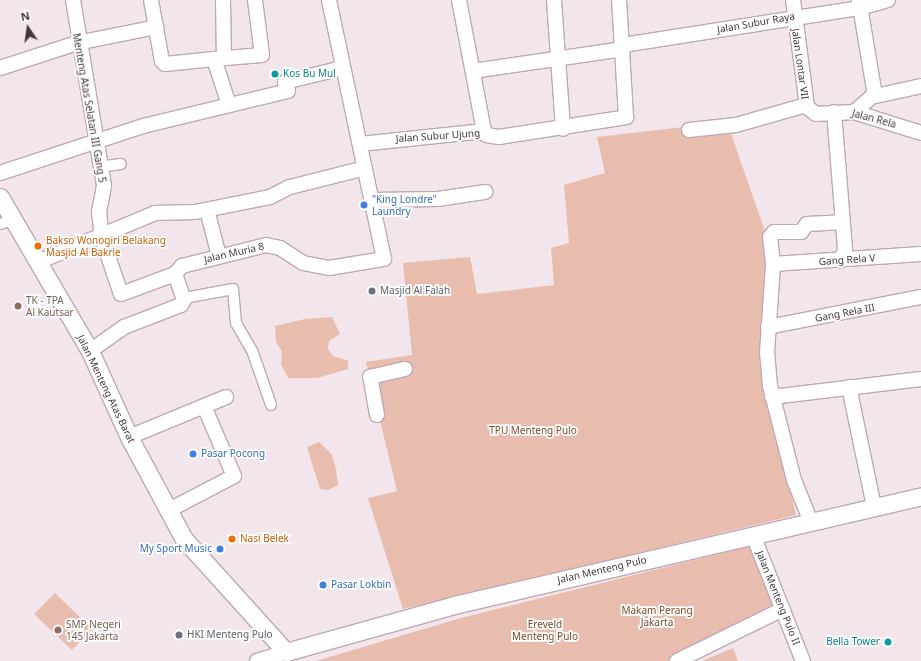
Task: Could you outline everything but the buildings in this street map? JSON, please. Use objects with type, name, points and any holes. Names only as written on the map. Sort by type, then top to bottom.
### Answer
[{"type":"street","name":"Menteng Atas Selatan III Gang 5","points":[[73,0],[78,43],[104,193],[99,211],[102,238],[121,294],[175,274]]},
{"type":"street","points":[[151,0],[165,64],[262,55],[256,0]]},
{"type":"street","points":[[223,0],[219,58],[228,104]]},
{"type":"street","name":"Jalan Muria 8","points":[[175,274],[182,266],[266,245],[280,248],[304,262],[329,268],[384,259],[360,144],[342,68],[329,0]]},
{"type":"street","points":[[459,0],[484,131]]},
{"type":"street","points":[[554,0],[563,129]]},
{"type":"street","name":"Jalan Subur Ujung","points":[[360,144],[484,131],[486,135],[499,137],[563,129],[626,117],[619,0]]},
{"type":"street","name":"Jalan Lontar VII","points":[[793,0],[794,16],[808,108]]},
{"type":"street","name":"Jalan Subur Raya","points":[[623,47],[888,0]]},
{"type":"street","points":[[860,4],[870,98]]},
{"type":"street","points":[[0,68],[78,43],[156,27]]},
{"type":"street","points":[[473,71],[557,60],[623,47]]},
{"type":"street","points":[[0,173],[96,143],[143,126],[228,104],[288,91],[285,82],[342,68]]},
{"type":"street","points":[[854,112],[870,98],[921,86]]},
{"type":"street","name":"Jalan Rela","points":[[689,130],[736,124],[808,108],[834,112],[854,112],[921,132]]},
{"type":"street","points":[[834,112],[844,250],[841,260]]},
{"type":"street","points":[[99,167],[121,164]]},
{"type":"street","points":[[38,262],[102,238],[155,213],[207,210],[270,197],[290,187],[365,168]]},
{"type":"street","points":[[372,200],[438,199],[485,192]]},
{"type":"street","name":"Jalan Menteng Atas Barat","points":[[0,197],[7,222],[38,262],[90,351],[129,437],[171,510],[184,539],[278,656]]},
{"type":"street","points":[[207,210],[220,256]]},
{"type":"street","points":[[811,522],[794,480],[772,397],[768,327],[773,264],[770,234],[801,232],[808,224],[842,222]]},
{"type":"street","name":"Gang Rela V","points":[[773,264],[921,254]]},
{"type":"street","points":[[90,351],[124,327],[181,305],[184,298],[175,274]]},
{"type":"street","points":[[184,298],[233,289],[236,323],[253,353],[271,405]]},
{"type":"street","name":"Gang Rela III","points":[[768,327],[921,297]]},
{"type":"street","points":[[377,415],[370,377],[405,369]]},
{"type":"street","points":[[772,397],[921,379]]},
{"type":"street","points":[[849,387],[874,507]]},
{"type":"street","points":[[129,437],[226,397]]},
{"type":"street","points":[[171,510],[234,476],[204,406]]},
{"type":"street","name":"Jalan Menteng Pulo","points":[[278,656],[374,625],[921,496]]},
{"type":"street","name":"Jalan Menteng Pulo II","points":[[753,535],[803,661]]},
{"type":"street","points":[[678,661],[783,609]]},
{"type":"street","points":[[257,661],[278,656]]},
{"type":"green space","name":"TPU Menteng Pulo","points":[[727,122],[774,257],[763,369],[796,515],[403,609],[368,498],[397,491],[366,362],[412,355],[403,263],[470,257],[477,294],[554,285],[551,248],[569,243],[564,185],[605,173],[597,137]]},
{"type":"green space","points":[[332,317],[340,334],[329,341],[328,349],[333,356],[348,361],[348,369],[317,378],[288,378],[281,364],[282,351],[276,342],[275,326],[305,319]]},
{"type":"green space","points":[[319,442],[332,455],[336,469],[338,485],[328,490],[320,489],[307,447]]},
{"type":"green space","name":"Makam Perang Jakarta","points":[[751,546],[775,608],[668,661],[316,661],[461,618]]},
{"type":"green space","points":[[55,593],[92,629],[72,650],[34,614]]},
{"type":"green space","points":[[733,648],[738,661],[702,661]]},
{"type":"place","name":"Kos Bu Mul","points":[[275,74]]},
{"type":"place","name":"\"King Londre\" Laundry","points":[[364,205]]},
{"type":"place","name":"Bakso Wonogiri Belakang Masjid Al Bakrie","points":[[38,246]]},
{"type":"place","name":"Masjid Al Falah","points":[[372,291]]},
{"type":"place","name":"TK - TPA Al Kautsar","points":[[18,306]]},
{"type":"place","name":"Pasar Pocong","points":[[193,454]]},
{"type":"place","name":"Nasi Belek","points":[[232,539]]},
{"type":"place","name":"My Sport Music","points":[[220,549]]},
{"type":"place","name":"Pasar Lokbin","points":[[323,585]]},
{"type":"place","name":"SMP Negeri 145 Jakarta","points":[[58,630]]},
{"type":"place","name":"HKI Menteng Pulo","points":[[179,635]]},
{"type":"place","name":"Bella Tower","points":[[888,642]]},
{"type":"park label","name":"Ereveld Menteng Pulo","points":[[545,630]]}]
